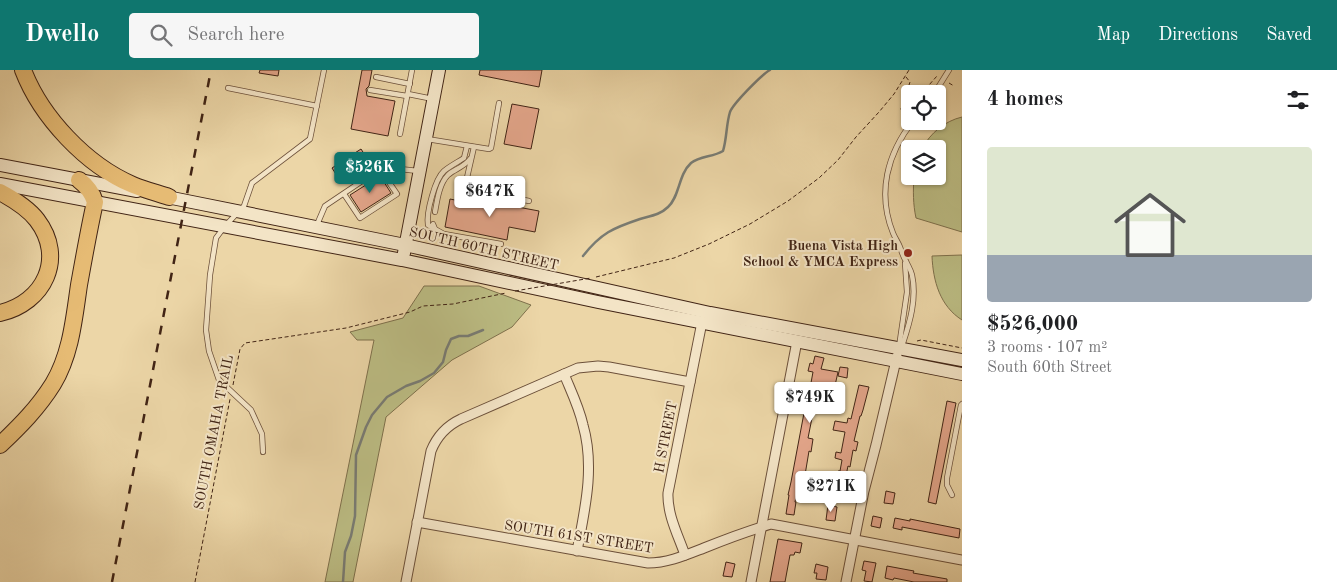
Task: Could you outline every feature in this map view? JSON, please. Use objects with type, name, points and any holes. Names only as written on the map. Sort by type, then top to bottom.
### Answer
[{"type":"highway","points":[[23,70],[32,91],[42,106],[64,134],[79,148],[125,181],[169,197]]},
{"type":"highway","points":[[0,445],[24,422],[54,383],[72,335],[82,266],[95,202],[88,187],[79,180]]},
{"type":"highway","points":[[0,192],[21,205],[37,220],[47,240],[50,259],[45,279],[40,289],[23,304],[0,313]]},
{"type":"main road","points":[[402,260],[440,70]]},
{"type":"main road","name":"SOUTH 60TH STREET","points":[[0,165],[405,245],[897,355],[962,374]]},
{"type":"main road","name":"SOUTH 60TH STREET","points":[[0,184],[402,260],[598,302],[798,341],[897,355],[962,360]]},
{"type":"street","name":"H STREET","points":[[685,555],[667,502],[702,322]]},
{"type":"street","points":[[751,582],[798,341]]},
{"type":"street","points":[[846,582],[864,491],[897,355]]},
{"type":"street","points":[[406,582],[431,451],[439,435],[454,422],[578,368],[587,366],[598,366],[690,382]]},
{"type":"street","points":[[564,374],[584,425],[589,460],[588,490],[577,551]]},
{"type":"street","name":"SOUTH 61ST STREET","points":[[417,522],[648,563],[664,562],[771,524],[962,560]]},
{"type":"lane","points":[[264,452],[262,434],[251,410],[219,380],[209,351],[206,330],[210,275],[216,238],[224,226],[244,206],[252,183],[310,139],[324,70]]},
{"type":"lane","points":[[400,134],[412,70]]},
{"type":"lane","points":[[940,85],[949,70]]},
{"type":"lane","points":[[376,77],[410,84]]},
{"type":"lane","points":[[228,88],[317,106]]},
{"type":"lane","points":[[370,90],[434,99]]},
{"type":"lane","points":[[426,139],[489,149],[491,148],[499,103]]},
{"type":"lane","points":[[897,355],[907,292],[905,259],[891,226],[886,184],[889,163],[906,130]]},
{"type":"lane","points":[[467,146],[464,158],[443,172],[439,178],[427,220],[428,224],[444,234],[501,244]]},
{"type":"lane","points":[[474,148],[466,182],[470,187],[529,201]]},
{"type":"lane","points":[[435,212],[444,180],[471,158]]},
{"type":"lane","points":[[380,169],[420,171]]},
{"type":"lane","points":[[316,226],[325,206],[372,178],[380,169]]},
{"type":"lane","points":[[344,194],[360,218],[397,194],[380,169]]},
{"type":"lane","points":[[433,224],[435,229]]},
{"type":"lane","points":[[952,495],[947,485],[947,478],[962,404]]},
{"type":"path","points":[[515,291],[590,278],[674,258],[709,244],[750,224],[788,201],[819,178],[838,160],[894,94],[910,70]]},
{"type":"path","points":[[905,77],[910,82],[909,85]]},
{"type":"path","name":"SOUTH OMAHA TRAIL","points":[[195,582],[240,350],[245,343],[346,328],[410,312],[423,306],[453,304],[506,293]]},
{"type":"green space","points":[[962,117],[962,232],[916,218],[913,192],[913,185],[946,185],[946,140],[928,140],[938,130],[946,130],[946,124]]},
{"type":"green space","points":[[962,255],[962,320],[948,308],[939,292],[934,275],[932,256]]},
{"type":"green space","points":[[424,286],[479,286],[531,305],[512,327],[452,360],[386,417],[353,582],[325,582],[374,340],[357,340],[350,332],[403,318]]},
{"type":"building","points":[[260,70],[279,70],[278,76],[259,73]]},
{"type":"building","points":[[362,70],[372,70],[369,86],[366,89],[367,96],[395,101],[388,136],[351,129]]},
{"type":"building","points":[[480,70],[542,70],[539,87],[479,75]]},
{"type":"building","points":[[512,104],[539,109],[531,149],[504,144]]},
{"type":"building","points":[[361,149],[368,160],[339,179],[332,168]]},
{"type":"building","points":[[380,176],[391,193],[361,212],[350,195]]},
{"type":"building","points":[[450,199],[479,205],[480,200],[539,211],[535,232],[509,227],[507,240],[445,227]]},
{"type":"building","points":[[815,356],[824,358],[821,369],[838,372],[834,390],[820,388],[818,399],[831,402],[829,411],[814,408],[808,438],[813,439],[805,475],[801,474],[794,515],[786,514],[788,495],[813,372],[808,371],[810,363],[813,364]]},
{"type":"building","points":[[840,367],[848,368],[847,378],[838,376]]},
{"type":"building","points":[[859,385],[869,387],[854,441],[858,442],[856,451],[853,450],[844,485],[836,483],[836,486],[824,483],[825,476],[837,476],[838,471],[840,471],[842,460],[835,458],[836,452],[841,453],[845,432],[833,430],[835,421],[847,423],[848,418],[851,419]]},
{"type":"building","points":[[947,401],[956,403],[936,504],[928,502]]},
{"type":"building","points":[[886,491],[895,493],[893,504],[884,503]]},
{"type":"building","points":[[828,505],[837,507],[835,521],[826,520]]},
{"type":"building","points":[[873,516],[882,518],[880,528],[871,526]]},
{"type":"building","points":[[895,518],[910,521],[910,519],[960,529],[959,538],[902,527],[902,530],[893,528]]},
{"type":"building","points":[[778,539],[802,543],[800,553],[795,552],[794,555],[790,555],[785,582],[770,582]]},
{"type":"building","points":[[864,561],[876,563],[872,582],[864,581],[866,571],[862,570]]},
{"type":"building","points":[[726,562],[735,564],[732,577],[723,576]]},
{"type":"building","points":[[816,564],[828,567],[826,580],[816,579],[817,573],[814,573]]},
{"type":"building","points":[[887,566],[947,579],[947,582],[914,582],[885,578]]},
{"type":"waterway","points":[[583,256],[608,232],[665,210],[675,197],[684,173],[691,163],[723,151],[732,108],[754,83],[770,70]]},
{"type":"waterway","points":[[343,582],[345,552],[355,516],[356,455],[372,415],[387,397],[434,373],[443,362],[451,339],[459,336],[468,336],[483,330]]},
{"type":"railway","points":[[112,582],[211,70]]},
{"type":"place","name":"Buena Vista High School & YMCA Express","points":[[908,253]]}]
